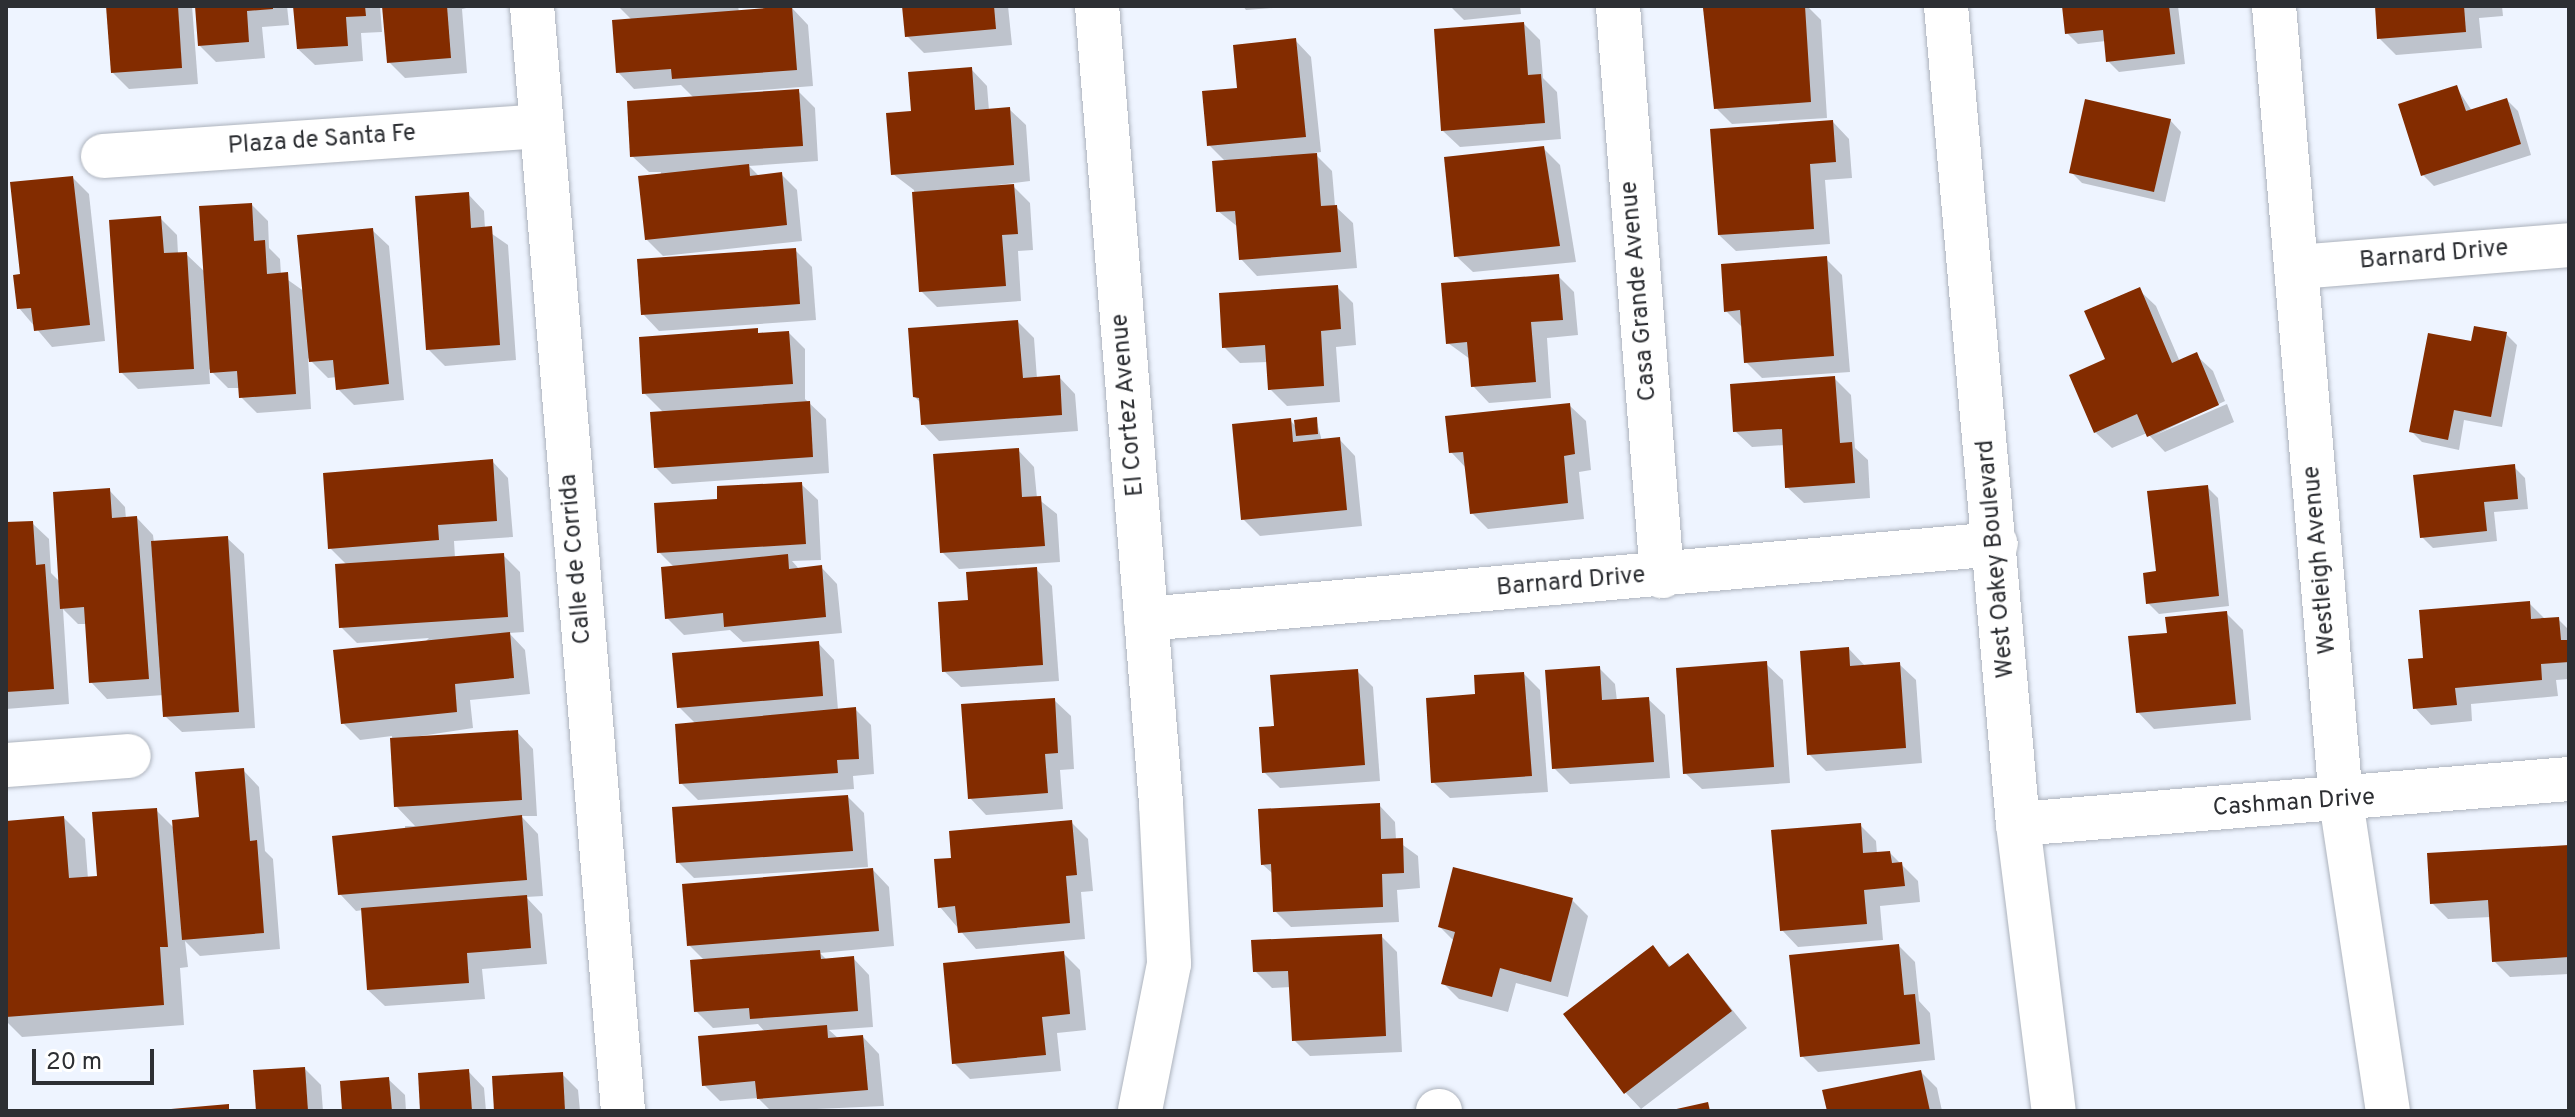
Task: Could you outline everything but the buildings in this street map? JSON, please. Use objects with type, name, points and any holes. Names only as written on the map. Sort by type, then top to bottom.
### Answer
[{"type":"street","name":"Calle de Corrida","points":[[532,6],[623,1111]]},
{"type":"street","name":"El Cortez Avenue","points":[[1097,6],[1161,804],[1169,964],[1140,1111]]},
{"type":"street","name":"Casa Grande Avenue","points":[[1618,6],[1662,576]]},
{"type":"street","name":"West Oakey Boulevard","points":[[1946,6],[1996,544],[2018,824],[2054,1111]]},
{"type":"street","name":"Westleigh Avenue","points":[[2274,6],[2341,801],[2388,1111]]},
{"type":"street","name":"Plaza de Santa Fe","points":[[103,156],[541,126]]},
{"type":"street","name":"Barnard Drive","points":[[2298,267],[2569,245]]},
{"type":"street","name":"Barnard Drive","points":[[1146,619],[1662,576],[1996,544]]},
{"type":"street","points":[[6,765],[129,756]]},
{"type":"street","name":"Cashman Drive","points":[[2018,824],[2341,801],[2569,779]]}]
